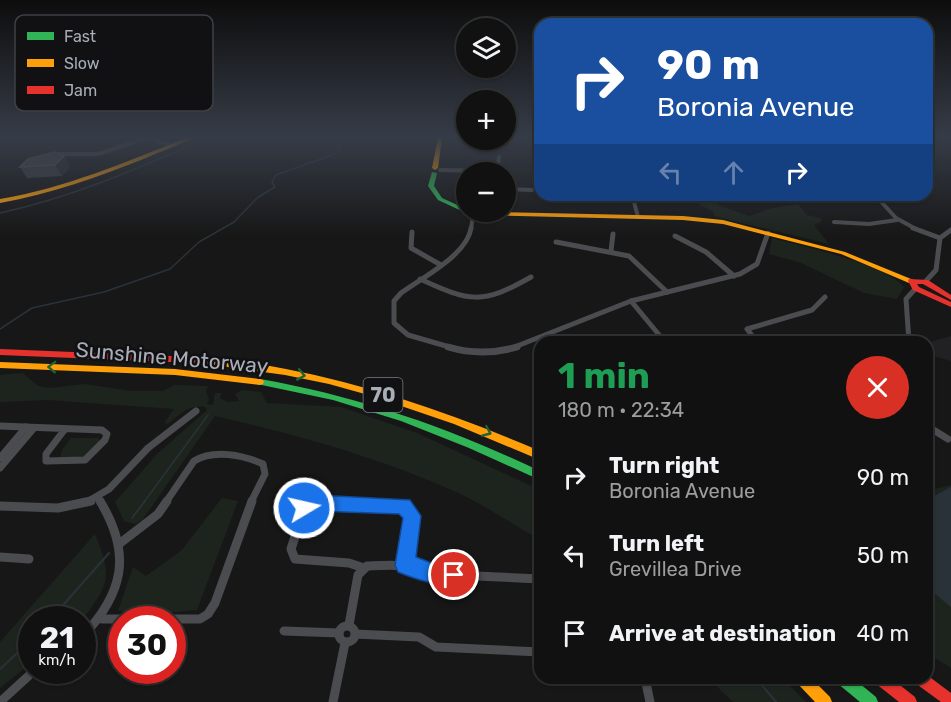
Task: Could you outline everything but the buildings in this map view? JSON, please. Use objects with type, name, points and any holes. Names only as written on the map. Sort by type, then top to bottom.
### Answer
[{"type":"main road","points":[[0,201],[40,196],[76,186],[111,171]]},
{"type":"main road","points":[[436,171],[431,186],[436,196],[456,206]]},
{"type":"main road","points":[[516,213],[706,220],[768,233],[855,257],[951,298]]},
{"type":"main road","points":[[922,286],[951,305]]},
{"type":"main road","name":"Sunshine Motorway","points":[[0,352],[224,363],[320,379],[395,398],[473,426],[534,453]]},
{"type":"main road","name":"Sunshine Motorway","points":[[0,364],[215,376],[292,388],[369,407],[434,428],[534,473]]},
{"type":"main road","points":[[516,463],[534,477]]},
{"type":"main road","points":[[808,684],[825,702]]},
{"type":"main road","points":[[849,684],[871,702]]},
{"type":"main road","points":[[888,684],[910,702]]},
{"type":"main road","points":[[928,684],[951,701]]},
{"type":"street","points":[[516,189],[532,190]]},
{"type":"street","points":[[635,201],[638,217]]},
{"type":"street","points":[[878,201],[897,220],[939,238]]},
{"type":"street","points":[[834,222],[869,224],[897,220]]},
{"type":"street","points":[[471,222],[466,245],[397,297],[392,307],[394,323],[408,335],[463,351],[488,354],[534,343]]},
{"type":"street","points":[[939,238],[951,230]]},
{"type":"street","points":[[412,232],[411,248],[441,265]]},
{"type":"street","points":[[553,336],[632,301],[734,276],[758,264],[768,233]]},
{"type":"street","points":[[611,251],[612,234]]},
{"type":"street","points":[[675,236],[706,252],[734,276]]},
{"type":"street","points":[[909,336],[906,299],[936,270],[939,238]]},
{"type":"street","points":[[556,242],[611,251],[638,262],[667,292]]},
{"type":"street","points":[[420,279],[458,296],[474,299],[496,296],[531,277]]},
{"type":"street","points":[[752,336],[747,329],[812,310],[825,297]]},
{"type":"street","points":[[632,301],[660,336]]},
{"type":"street","points":[[0,506],[49,509],[80,505],[98,498],[113,487],[150,446],[196,411]]},
{"type":"street","points":[[0,426],[102,430],[107,434],[105,440],[85,460],[46,461],[46,454],[65,429]]},
{"type":"street","points":[[0,458],[30,427]]},
{"type":"street","points":[[0,468],[30,427]]},
{"type":"street","points":[[933,430],[948,439]]},
{"type":"street","points":[[102,619],[200,619],[208,614],[215,603],[245,514],[265,474],[263,464],[212,453],[201,455],[194,461],[158,514],[120,544]]},
{"type":"street","points":[[96,624],[102,619],[121,575],[120,544],[98,498]]},
{"type":"street","points":[[364,568],[349,563],[295,559],[291,549],[304,508],[316,503],[408,508],[412,520],[405,565]]},
{"type":"street","points":[[0,557],[29,559]]},
{"type":"street","points":[[349,625],[358,575],[370,565],[419,567],[432,574],[534,579]]},
{"type":"street","points":[[345,643],[340,640],[339,633],[343,627],[349,625]]},
{"type":"street","points":[[345,643],[355,634],[354,628],[349,625]]},
{"type":"street","points":[[284,631],[339,633]]},
{"type":"street","points":[[355,634],[419,637],[436,647],[534,652]]},
{"type":"street","points":[[333,702],[345,643]]},
{"type":"street","points":[[0,702],[20,684]]},
{"type":"street","points":[[646,684],[650,702]]},
{"type":"shaded area","points":[[693,201],[713,201],[749,216],[772,208],[798,204],[807,215],[821,218],[822,221],[814,225],[829,244],[714,216],[714,212]]},
{"type":"shaded area","points":[[772,238],[862,263],[894,279],[904,287],[897,299],[864,293],[801,263],[769,254]]},
{"type":"shaded area","points":[[951,336],[951,361],[933,356],[933,341]]},
{"type":"shaded area","points":[[23,373],[38,386],[50,388],[84,384],[132,391],[163,391],[174,385],[208,386],[207,404],[213,405],[215,393],[221,393],[220,398],[227,402],[239,401],[235,394],[242,390],[261,392],[267,403],[341,407],[417,433],[534,487],[534,536],[467,497],[427,479],[307,439],[215,416],[143,519],[136,524],[124,521],[115,502],[157,454],[207,410],[205,407],[189,409],[168,424],[164,423],[174,409],[47,400],[0,402],[0,375]]},
{"type":"shaded area","points":[[71,438],[98,438],[100,441],[84,457],[60,458],[62,450]]},
{"type":"shaded area","points":[[951,485],[951,668],[933,657],[933,490]]},
{"type":"shaded area","points":[[951,487],[951,607],[933,592],[933,497]]},
{"type":"shaded area","points":[[222,498],[238,501],[197,610],[186,611],[186,606],[120,606],[133,567],[146,576],[182,550]]},
{"type":"shaded area","points":[[95,534],[104,560],[106,579],[99,597],[92,606],[32,606]]},
{"type":"shaded area","points":[[18,622],[18,673],[0,688],[0,642]]},
{"type":"shaded area","points":[[714,684],[788,684],[806,702],[733,702]]},
{"type":"waterway","points":[[0,213],[54,199],[132,171]]},
{"type":"waterway","points":[[0,329],[32,308],[104,292],[170,269],[199,242],[234,222],[257,198],[275,187],[272,182],[276,175],[288,171]]},
{"type":"waterway","points":[[144,502],[208,415]]},
{"type":"waterway","points":[[132,518],[145,501]]},
{"type":"waterway","points":[[62,606],[109,553]]},
{"type":"waterway","points":[[0,669],[18,652]]},
{"type":"waterway","points":[[761,684],[776,702]]},
{"type":"traffic: fast","points":[[434,173],[431,186],[440,199],[456,206]]},
{"type":"traffic: fast","points":[[260,382],[333,397],[404,418],[473,445],[534,473]]},
{"type":"traffic: fast","points":[[849,684],[871,702]]},
{"type":"traffic: slow","points":[[0,201],[50,191],[107,171]]},
{"type":"traffic: slow","points":[[516,214],[683,218],[723,222],[843,253],[912,281]]},
{"type":"traffic: slow","points":[[195,360],[285,372],[329,381],[415,406],[534,453]]},
{"type":"traffic: slow","points":[[0,365],[175,372],[260,382]]},
{"type":"traffic: slow","points":[[808,684],[825,702]]},
{"type":"traffic: jam","points":[[912,281],[916,288],[951,305]]},
{"type":"traffic: jam","points":[[912,281],[925,282],[951,298]]},
{"type":"traffic: jam","points":[[0,352],[195,360]]},
{"type":"traffic: jam","points":[[888,684],[910,702]]},
{"type":"traffic: jam","points":[[928,684],[951,701]]},
{"type":"route","points":[[304,508],[316,503],[404,506],[408,508],[412,516],[405,565],[419,567],[432,574],[454,575]]}]
